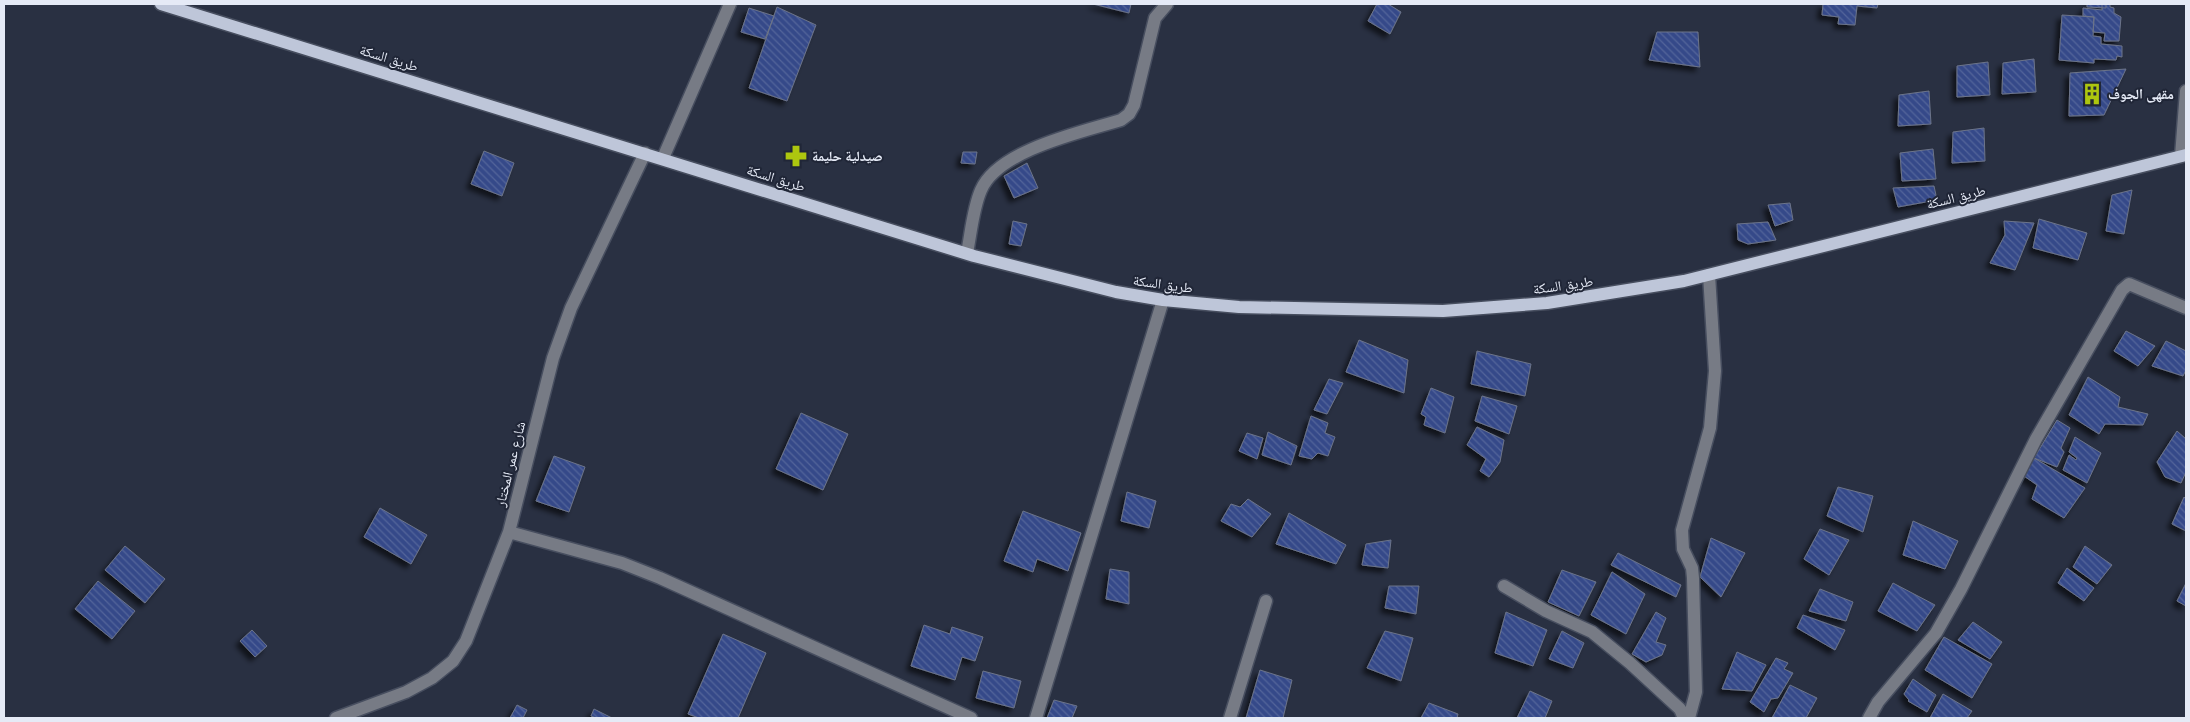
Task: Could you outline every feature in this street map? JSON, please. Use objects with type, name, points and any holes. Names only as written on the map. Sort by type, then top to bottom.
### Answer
[{"type":"main road","name":"طريق السكة","points":[[161,4],[967,253],[1116,292],[1163,300],[1239,307],[1443,311],[1546,303],[1675,283],[2184,156]]},
{"type":"street","points":[[663,158],[730,4]]},
{"type":"street","points":[[967,253],[980,191],[993,172],[1043,145],[1120,120],[1129,114],[1134,105],[1155,18],[1167,4]]},
{"type":"street","points":[[2184,156],[2186,91]]},
{"type":"street","name":"شارع عمر المختار","points":[[336,718],[406,692],[432,678],[453,661],[466,641],[509,532],[553,358],[571,308],[645,153]]},
{"type":"street","points":[[1689,718],[1696,692],[1693,578],[1692,568],[1683,549],[1682,530],[1710,428],[1716,371],[1708,275]]},
{"type":"street","points":[[1869,718],[1878,702],[1936,633],[1961,589],[2036,439],[2122,290],[2129,284],[2186,308]]},
{"type":"street","points":[[1036,718],[1163,300]]},
{"type":"street","points":[[509,532],[622,563],[660,578],[971,718]]},
{"type":"street","points":[[1504,586],[1546,610],[1592,632],[1630,663],[1673,703],[1680,710],[1684,718]]},
{"type":"street","points":[[1230,718],[1266,602]]},
{"type":"building","points":[[1093,4],[1131,4],[1129,13]]},
{"type":"building","points":[[1377,4],[1388,4],[1401,12],[1390,34],[1368,21]]},
{"type":"building","points":[[1823,4],[1878,4],[1877,8],[1857,6],[1855,25],[1838,24],[1839,17],[1822,15]]},
{"type":"building","points":[[2087,4],[2106,4],[2106,8],[2087,7]]},
{"type":"building","points":[[2102,4],[2110,4],[2110,7],[2114,8],[2114,13],[2121,17],[2119,41],[2104,41],[2105,33],[2093,32],[2094,17],[2083,16],[2083,8],[2102,10]]},
{"type":"building","points":[[777,7],[816,25],[787,101],[749,88]]},
{"type":"building","points":[[749,8],[774,16],[765,39],[741,32]]},
{"type":"building","points":[[2062,15],[2094,17],[2093,36],[2101,37],[2101,44],[2122,46],[2122,57],[2117,56],[2116,60],[2094,59],[2094,63],[2059,60]]},
{"type":"building","points":[[1657,32],[1698,32],[1700,67],[1649,60]]},
{"type":"building","points":[[2034,59],[2036,92],[2002,94],[2003,63]]},
{"type":"building","points":[[1988,62],[1990,95],[1957,97],[1957,66]]},
{"type":"building","name":"مقهى الجوف","points":[[2126,69],[2104,115],[2069,116],[2070,73]]},
{"type":"building","points":[[1929,91],[1931,124],[1898,126],[1899,95]]},
{"type":"building","points":[[1984,128],[1985,161],[1952,163],[1953,132]]},
{"type":"building","points":[[1933,149],[1936,179],[1902,181],[1900,153]]},
{"type":"building","points":[[484,151],[514,163],[502,196],[471,184]]},
{"type":"building","points":[[963,152],[977,152],[975,164],[961,163]]},
{"type":"building","points":[[1027,163],[1038,188],[1014,198],[1004,176]]},
{"type":"building","points":[[1934,186],[1937,200],[1898,207],[1893,188]]},
{"type":"building","points":[[2132,190],[2124,234],[2106,231],[2112,195]]},
{"type":"building","points":[[1790,203],[1793,220],[1775,226],[1768,205]]},
{"type":"building","points":[[2039,219],[2087,233],[2078,260],[2033,248]]},
{"type":"building","points":[[1013,221],[1027,224],[1021,246],[1009,244]]},
{"type":"building","points":[[2004,221],[2034,223],[2015,270],[1990,263],[2005,235]]},
{"type":"building","points":[[1768,222],[1776,240],[1748,244],[1738,240],[1737,224]]},
{"type":"building","points":[[2126,331],[2155,346],[2138,366],[2114,351]]},
{"type":"building","points":[[1359,340],[1408,360],[1404,393],[1346,372]]},
{"type":"building","points":[[2166,341],[2186,351],[2186,370],[2183,376],[2152,366]]},
{"type":"building","points":[[1477,351],[1531,364],[1525,396],[1471,384]]},
{"type":"building","points":[[2088,377],[2120,397],[2118,407],[2148,414],[2143,425],[2105,424],[2099,434],[2069,415]]},
{"type":"building","points":[[1329,379],[1343,383],[1327,414],[1314,410]]},
{"type":"building","points":[[1431,388],[1454,397],[1445,433],[1424,425],[1426,417],[1421,414]]},
{"type":"building","points":[[1482,396],[1517,406],[1509,434],[1475,421]]},
{"type":"building","points":[[801,413],[848,434],[823,490],[776,469]]},
{"type":"building","points":[[1311,416],[1328,423],[1325,433],[1335,437],[1328,456],[1318,453],[1312,459],[1299,456]]},
{"type":"building","points":[[2057,420],[2070,428],[2061,448],[2064,452],[2057,467],[2034,458]]},
{"type":"building","points":[[1477,427],[1504,440],[1500,462],[1489,477],[1480,471],[1486,459],[1467,445]]},
{"type":"building","points":[[2177,431],[2186,439],[2186,472],[2181,483],[2165,477],[2157,462]]},
{"type":"building","points":[[1268,432],[1297,446],[1291,465],[1262,455]]},
{"type":"building","points":[[1247,433],[1263,438],[1257,459],[1239,451]]},
{"type":"building","points":[[2075,437],[2101,453],[2087,483],[2063,470],[2069,455],[2076,460],[2077,458],[2069,452]]},
{"type":"building","points":[[554,456],[585,467],[569,512],[536,501]]},
{"type":"building","points":[[2034,458],[2085,488],[2064,518],[2032,499],[2037,485],[2024,476]]},
{"type":"building","points":[[1838,487],[1873,496],[1863,532],[1827,516]]},
{"type":"building","points":[[1127,492],[1156,501],[1149,528],[1121,521]]},
{"type":"building","points":[[2184,497],[2186,499],[2186,531],[2172,524]]},
{"type":"building","points":[[1248,499],[1271,514],[1252,537],[1221,521],[1231,504],[1240,507]]},
{"type":"building","points":[[380,508],[427,535],[411,564],[364,537]]},
{"type":"building","points":[[1023,511],[1081,533],[1068,571],[1037,559],[1033,572],[1004,561]]},
{"type":"building","points":[[1289,513],[1346,545],[1336,564],[1276,544]]},
{"type":"building","points":[[1913,521],[1958,541],[1945,569],[1903,555]]},
{"type":"building","points":[[1820,529],[1849,540],[1829,575],[1804,559]]},
{"type":"building","points":[[1711,538],[1745,553],[1721,597],[1700,577]]},
{"type":"building","points":[[1391,540],[1388,568],[1362,565],[1366,544]]},
{"type":"building","points":[[125,546],[165,579],[145,603],[105,570]]},
{"type":"building","points":[[2085,546],[2112,565],[2097,584],[2073,567]]},
{"type":"building","points":[[1618,553],[1681,585],[1676,597],[1611,565]]},
{"type":"building","points":[[2067,568],[2094,588],[2084,601],[2058,583]]},
{"type":"building","points":[[1110,569],[1129,572],[1129,604],[1106,599]]},
{"type":"building","points":[[1562,570],[1596,582],[1579,616],[1548,602]]},
{"type":"building","points":[[1612,572],[1645,594],[1626,634],[1591,615]]},
{"type":"building","points":[[98,581],[135,611],[112,639],[75,609]]},
{"type":"building","points":[[1893,583],[1935,605],[1917,631],[1878,611]]},
{"type":"building","points":[[2186,583],[2186,606],[2177,601]]},
{"type":"building","points":[[1389,586],[1419,586],[1416,614],[1385,608]]},
{"type":"building","points":[[1820,589],[1853,602],[1846,621],[1809,611]]},
{"type":"building","points":[[1506,612],[1547,630],[1533,666],[1495,653]]},
{"type":"building","points":[[1656,612],[1666,618],[1656,642],[1666,645],[1662,655],[1646,662],[1632,654]]},
{"type":"building","points":[[1803,615],[1845,630],[1835,650],[1797,628]]},
{"type":"building","points":[[1973,622],[2002,642],[1990,659],[1958,640]]},
{"type":"building","points":[[924,625],[950,634],[952,627],[983,637],[975,661],[962,657],[955,680],[911,666]]},
{"type":"building","points":[[252,630],[267,646],[255,657],[240,641]]},
{"type":"building","points":[[1385,631],[1413,638],[1401,681],[1367,668]]},
{"type":"building","points":[[1562,631],[1584,643],[1573,668],[1549,659]]},
{"type":"building","points":[[723,634],[766,653],[738,718],[699,718],[688,714]]},
{"type":"building","points":[[1944,637],[1992,664],[1972,698],[1925,670]]},
{"type":"building","points":[[1737,652],[1766,665],[1752,691],[1722,689]]},
{"type":"building","points":[[1776,658],[1788,663],[1784,669],[1793,673],[1778,698],[1771,699],[1764,712],[1750,702]]},
{"type":"building","points":[[1260,670],[1292,680],[1283,718],[1246,718]]},
{"type":"building","points":[[983,671],[1021,681],[1014,708],[976,698]]},
{"type":"building","points":[[1913,679],[1936,695],[1927,712],[1908,701],[1904,694]]},
{"type":"building","points":[[1790,685],[1817,698],[1806,718],[1772,718]]},
{"type":"building","points":[[1530,691],[1552,701],[1545,718],[1517,718]]},
{"type":"building","points":[[1943,694],[1972,711],[1967,718],[1930,718]]},
{"type":"building","points":[[1054,700],[1077,706],[1072,718],[1047,718]]},
{"type":"building","points":[[1429,703],[1458,714],[1457,718],[1421,718]]},
{"type":"building","points":[[517,705],[527,710],[523,718],[510,718]]},
{"type":"building","points":[[594,709],[612,718],[596,718],[591,716]]},
{"type":"place","name":"مقهى الجوف","points":[[2092,94]]},
{"type":"place","name":"صيدلية حليمة","points":[[796,156]]}]
